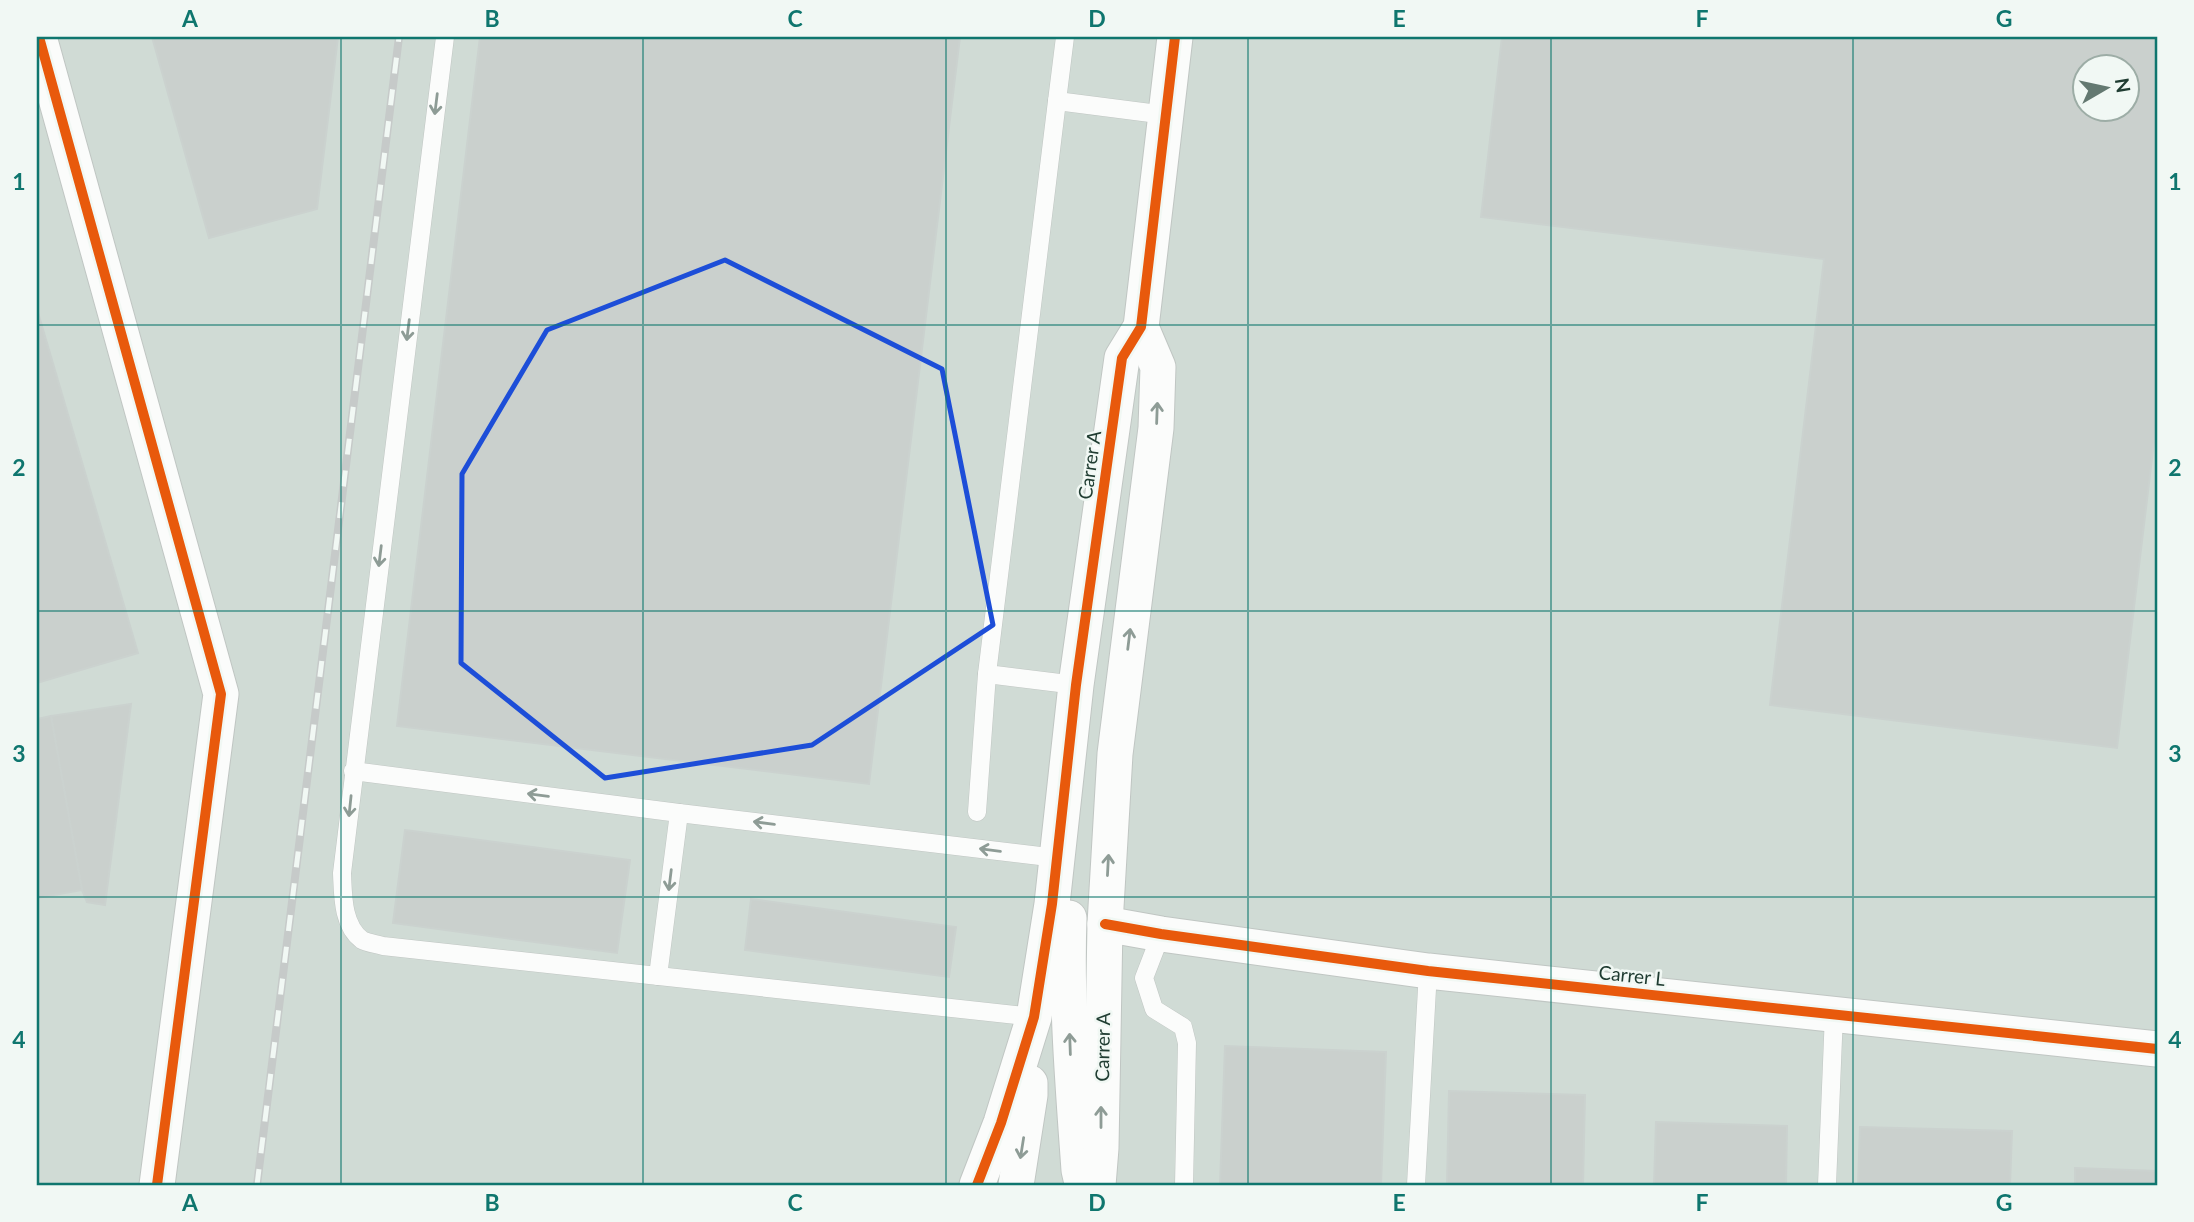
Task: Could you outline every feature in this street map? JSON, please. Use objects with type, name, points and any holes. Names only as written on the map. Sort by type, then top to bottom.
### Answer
[{"type":"street","points":[[38,37],[221,694],[158,1185]]},
{"type":"street","name":"Carrer A","points":[[1032,1024],[1052,904],[1076,685],[1122,358],[1142,327],[1175,37]]},
{"type":"street","name":"Carrer A","points":[[1098,1185],[1105,924],[1115,754],[1156,428],[1158,367],[1142,327]]},
{"type":"street","name":"Carrer A","points":[[1057,858],[1070,868],[1067,963],[1069,1019],[1079,1170],[1083,1185]]},
{"type":"street","name":"Carrer L","points":[[1105,924],[1428,971],[2157,1049]]},
{"type":"street","points":[[977,1185],[1001,1123],[1032,1024]]},
{"type":"street","points":[[1016,1185],[1030,1095],[1032,1024]]},
{"type":"lane","points":[[445,37],[342,873],[343,900],[351,926],[363,941],[383,946],[658,976],[1032,1024]]},
{"type":"lane","points":[[977,813],[987,674],[1065,37]]},
{"type":"lane","points":[[1057,101],[1166,115]]},
{"type":"lane","points":[[987,674],[1076,685]]},
{"type":"lane","points":[[353,771],[1057,858]]},
{"type":"lane","points":[[658,976],[679,813]]},
{"type":"lane","points":[[1161,934],[1144,978],[1154,1009],[1183,1027],[1188,1044],[1184,1185]]},
{"type":"lane","points":[[1416,1185],[1428,971]]},
{"type":"lane","points":[[1826,1185],[1834,1014]]},
{"type":"highlighted area","points":[[725,260],[942,369],[993,625],[812,745],[605,778],[461,663],[462,474],[547,330]]},
{"type":"shaded area","points":[[37,37],[2157,37],[2157,1185],[37,1185]]},
{"type":"building","points":[[152,37],[338,37],[317,209],[209,238]]},
{"type":"building","points":[[480,37],[960,37],[869,784],[397,726]]},
{"type":"building","points":[[1502,37],[2157,37],[2157,417],[2117,748],[1770,705],[1824,259],[1481,217]]},
{"type":"building","points":[[37,309],[138,653],[37,683]]},
{"type":"building","points":[[131,704],[105,905],[87,902],[82,890],[51,716]]},
{"type":"building","points":[[51,716],[82,890],[37,898],[37,719]]},
{"type":"building","points":[[405,830],[630,860],[617,953],[393,923]]},
{"type":"building","points":[[751,899],[956,927],[949,977],[745,950]]},
{"type":"building","points":[[1225,1046],[1386,1052],[1381,1185],[1220,1185]]},
{"type":"building","points":[[1449,1091],[1585,1095],[1583,1185],[1447,1185]]},
{"type":"building","points":[[1656,1122],[1787,1126],[1786,1185],[1654,1185]]},
{"type":"building","points":[[1860,1127],[2012,1131],[2010,1185],[1858,1185]]},
{"type":"building","points":[[2075,1168],[2157,1171],[2157,1185],[2075,1185]]},
{"type":"railway","points":[[257,1185],[399,37]]},
{"type":"cycle path","points":[[39,37],[221,694],[157,1185]]},
{"type":"cycle path","points":[[977,1185],[1001,1123],[1034,1017],[1052,904],[1076,685],[1122,358],[1141,327],[1175,37]]},
{"type":"cycle path","points":[[1105,924],[1428,971],[2157,1049]]}]
